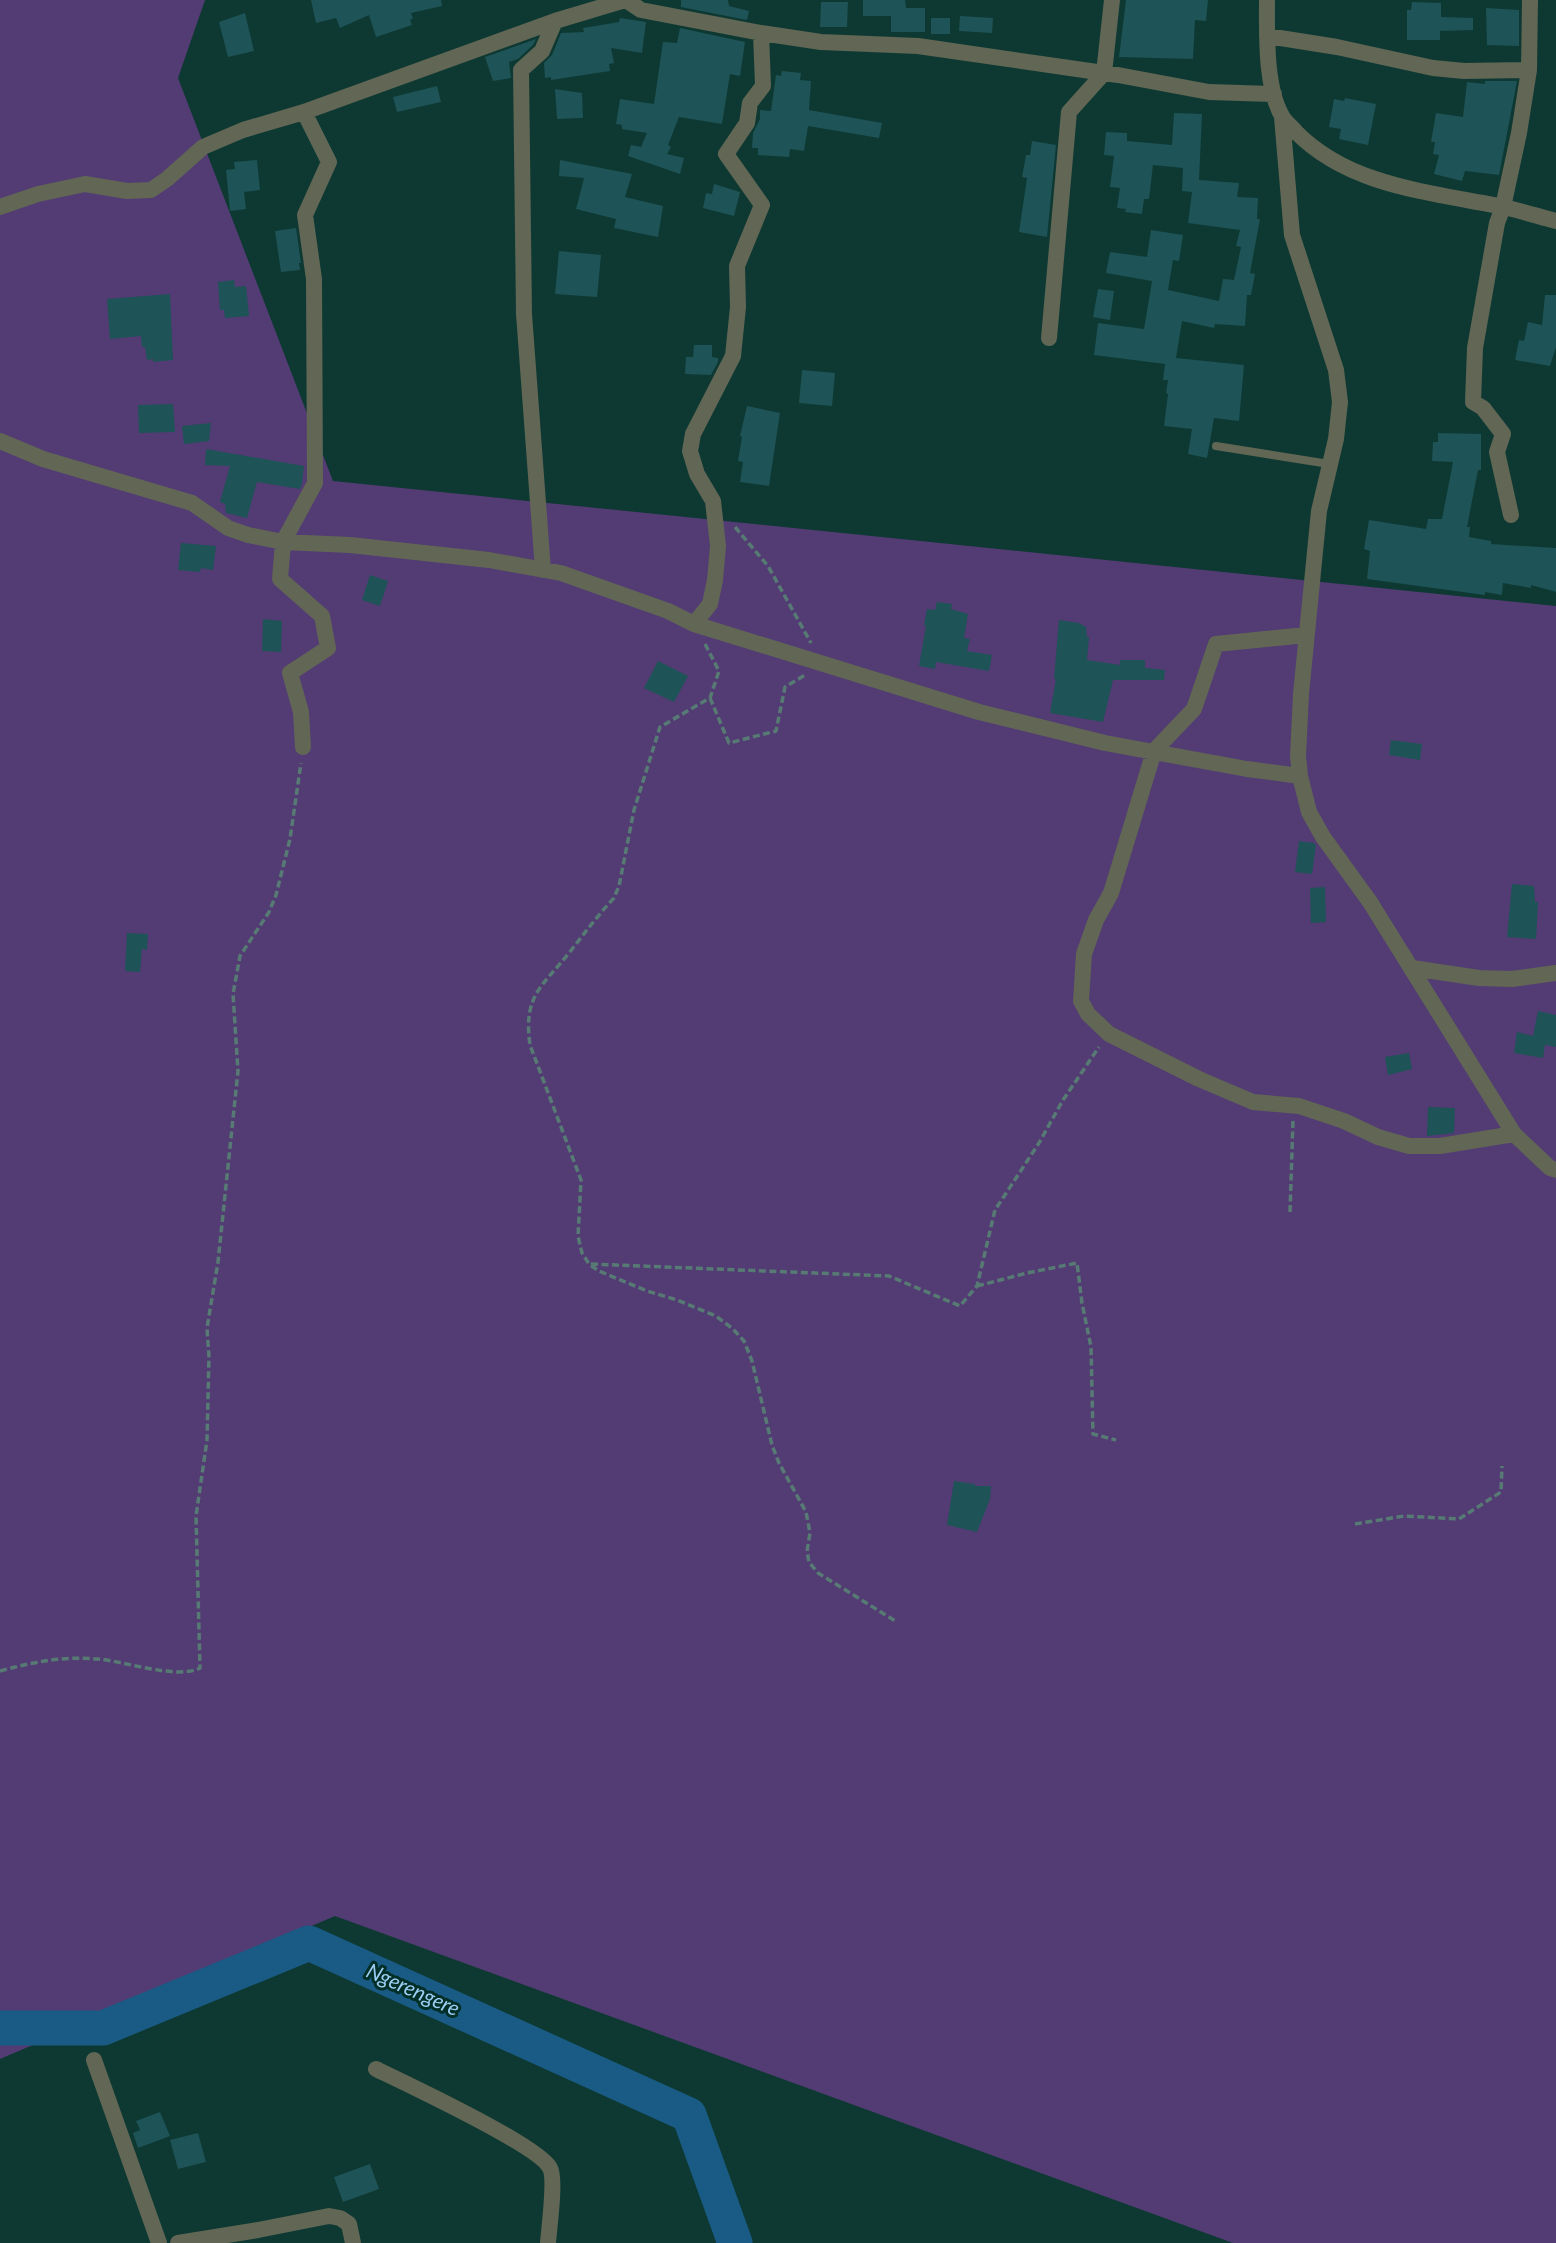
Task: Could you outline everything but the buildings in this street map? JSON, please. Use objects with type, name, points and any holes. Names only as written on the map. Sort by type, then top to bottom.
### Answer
[{"type":"street","points":[[0,207],[38,194],[85,184],[127,191],[151,190],[203,148],[243,130],[303,112],[555,21],[625,0],[641,9],[821,42],[918,47],[1104,73],[1209,92],[1274,94]]},
{"type":"street","points":[[1049,338],[1069,112],[1104,73],[1112,0]]},
{"type":"street","points":[[1267,0],[1267,36],[1274,94],[1282,117],[1292,234],[1340,387],[1336,439],[1319,511],[1306,635],[1299,729],[1300,776],[1308,812],[1412,968],[1514,1134],[1550,1168],[1556,1170]]},
{"type":"street","points":[[1511,514],[1497,452],[1503,434],[1483,408],[1473,402],[1475,348],[1497,223],[1519,133],[1529,70],[1530,0]]},
{"type":"street","points":[[543,570],[524,314],[521,70],[542,51],[555,21]]},
{"type":"street","points":[[694,624],[709,604],[715,580],[718,546],[713,501],[697,474],[691,451],[693,434],[733,356],[738,307],[737,266],[762,205],[726,154],[747,124],[750,103],[762,86],[761,33]]},
{"type":"street","points":[[1267,36],[1337,47],[1433,68],[1464,71],[1529,70]]},
{"type":"street","points":[[303,112],[329,162],[305,215],[314,279],[315,484],[283,542],[280,579],[322,616],[328,648],[290,673],[301,712],[303,747]]},
{"type":"street","points":[[1282,117],[1304,140],[1325,156],[1368,178],[1556,221]]},
{"type":"street","points":[[0,441],[43,459],[192,502],[237,532],[283,542],[350,545],[489,560],[561,573],[611,589],[694,624],[979,712],[1105,743],[1300,776]]},
{"type":"street","points":[[1306,635],[1216,644],[1194,709],[1154,751],[1111,893],[1096,920],[1084,954],[1081,1001],[1088,1014],[1109,1034],[1199,1079],[1253,1102],[1299,1106],[1344,1121],[1378,1137],[1409,1146],[1440,1146],[1514,1134]]},
{"type":"street","points":[[1412,968],[1479,978],[1512,979],[1556,973]]},
{"type":"street","points":[[94,2060],[159,2243]]},
{"type":"street","points":[[376,2069],[451,2106],[537,2155],[550,2168],[552,2185],[548,2243]]},
{"type":"street","points":[[178,2243],[328,2216],[340,2218],[349,2224],[353,2243]]},
{"type":"lane","points":[[1216,446],[1329,464]]},
{"type":"path","points":[[694,624],[719,671],[710,698],[660,727],[634,810],[623,872],[614,898],[541,984],[530,1012],[530,1045],[581,1180],[578,1236],[582,1254],[589,1264],[647,1291],[716,1316],[744,1341],[752,1361],[767,1431],[779,1463],[806,1513],[810,1533],[807,1551],[810,1562],[818,1573],[897,1622]]},
{"type":"path","points":[[0,1671],[40,1660],[76,1658],[114,1660],[137,1667],[168,1670],[190,1671],[200,1668],[202,1652],[197,1596],[196,1516],[207,1440],[207,1328],[218,1262],[238,1072],[233,993],[240,956],[269,912],[276,895],[290,839],[303,747]]},
{"type":"path","points":[[589,1264],[889,1276],[961,1307],[977,1286],[995,1210],[1039,1143],[1063,1100],[1109,1034]]},
{"type":"path","points":[[1290,1212],[1293,1123],[1299,1106]]},
{"type":"path","points":[[977,1286],[1077,1263],[1091,1347],[1093,1434],[1116,1440]]},
{"type":"path","points":[[1355,1524],[1405,1516],[1459,1519],[1501,1492],[1502,1466]]},
{"type":"shaded area","points":[[0,0],[205,0],[178,78],[333,481],[1556,606],[1556,2243],[1233,2243],[335,1916],[0,2059]]},
{"type":"waterway","name":"Ngerengere","points":[[0,2028],[103,2028],[309,1943],[689,2115],[735,2243]]}]
